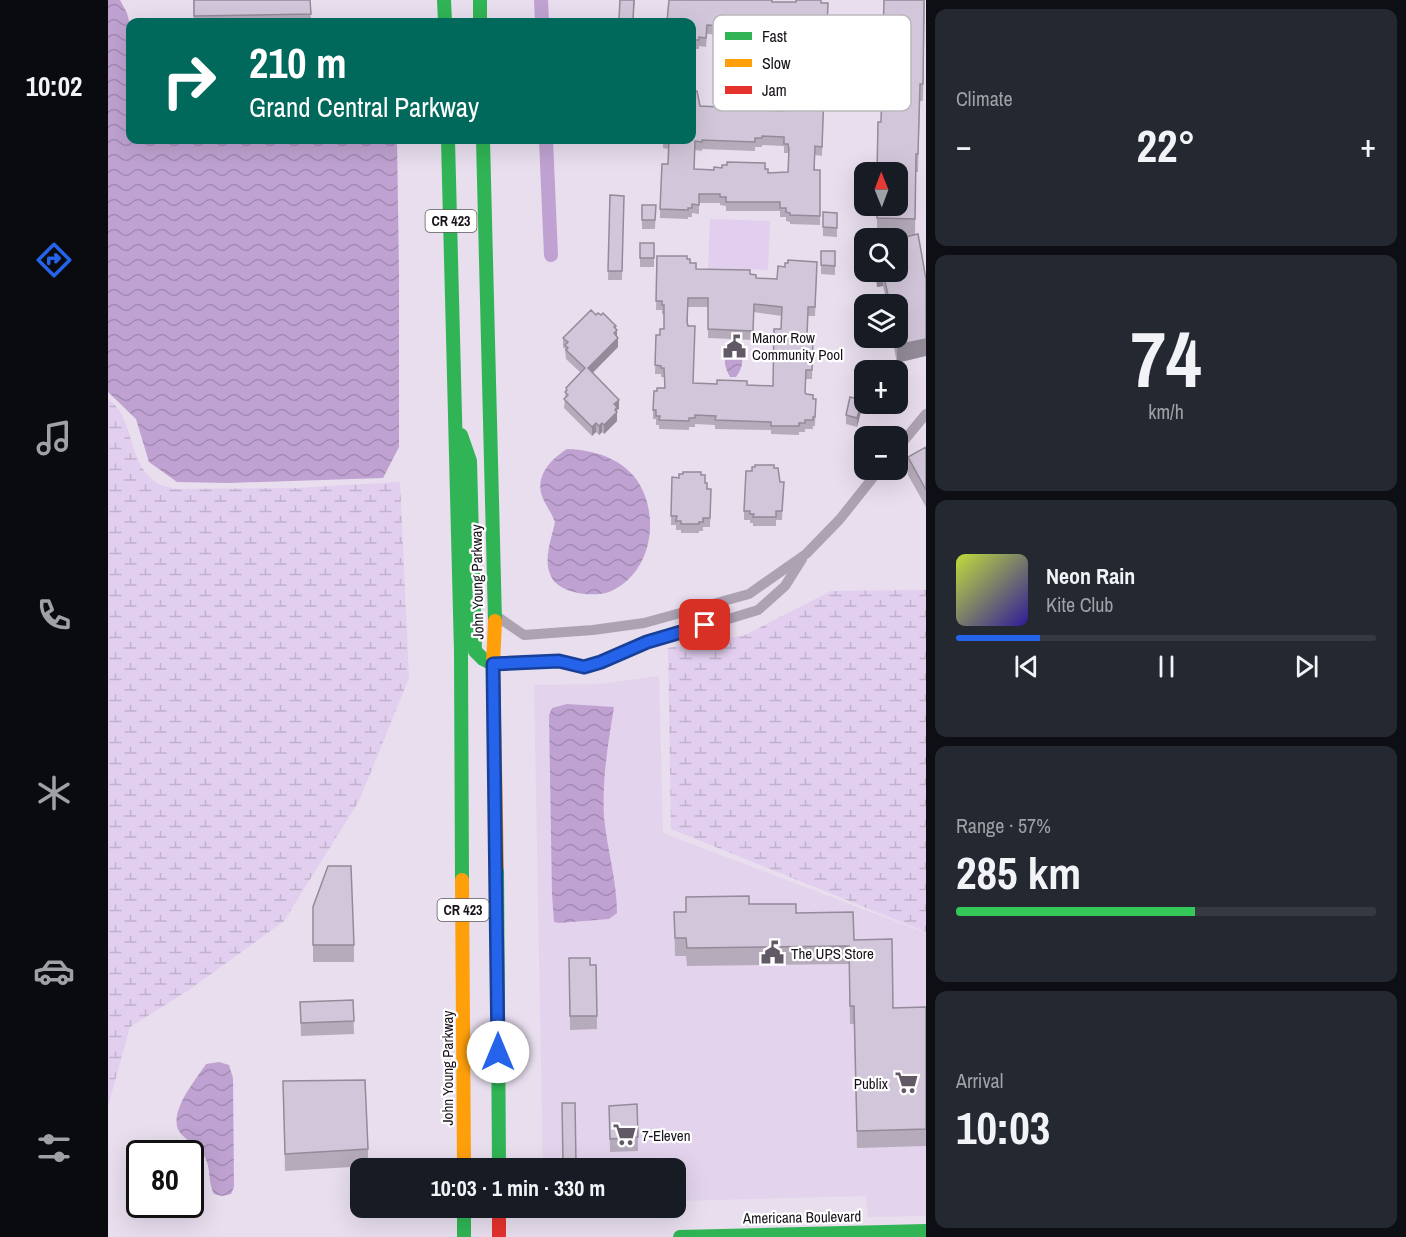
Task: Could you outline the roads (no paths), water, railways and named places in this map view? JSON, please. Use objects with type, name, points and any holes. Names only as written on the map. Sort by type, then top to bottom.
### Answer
[{"type":"main road","points":[[444,0],[445,18]]},
{"type":"main road","points":[[480,0],[480,18]]},
{"type":"main road","name":"John Young Parkway","points":[[448,144],[461,652],[464,1158]]},
{"type":"main road","name":"John Young Parkway","points":[[483,144],[495,615],[493,664],[499,1158]]},
{"type":"main road","points":[[455,420],[470,461],[475,651],[483,659],[493,664]]},
{"type":"main road","points":[[461,652],[484,673],[489,712],[494,725]]},
{"type":"main road","points":[[464,1218],[464,1237]]},
{"type":"main road","points":[[499,1218],[499,1237]]},
{"type":"main road","name":"Americana Boulevard","points":[[680,1237],[839,1235],[926,1231]]},
{"type":"street","points":[[908,435],[926,414]]},
{"type":"street","points":[[495,615],[524,635],[593,630],[644,623],[749,594],[806,554],[840,519],[871,480]]},
{"type":"street","points":[[493,664],[559,661],[584,667],[647,642],[758,610],[785,586],[806,554]]},
{"type":"water","points":[[108,0],[120,0],[128,18],[126,18],[126,144],[397,144],[399,447],[383,478],[228,483],[177,482],[149,462],[136,419],[108,392]]},
{"type":"water","points":[[731,346],[738,347],[742,358],[742,366],[736,377],[730,377],[725,365],[726,354]]},
{"type":"water","points":[[567,449],[601,455],[621,465],[637,481],[648,505],[650,535],[641,563],[622,585],[603,594],[567,590],[555,582],[548,569],[549,550],[555,522],[542,496],[541,482],[550,463]]},
{"type":"water","points":[[567,704],[614,707],[606,762],[604,817],[617,913],[609,919],[559,923],[554,922],[552,894],[549,715],[552,708]]},
{"type":"water","points":[[219,1062],[229,1065],[233,1078],[234,1187],[231,1194],[222,1196],[214,1194],[204,1156],[204,1140],[189,1140],[177,1127],[179,1109],[183,1099],[206,1064]]},
{"type":"waterway","points":[[541,0],[542,18]]},
{"type":"waterway","points":[[546,144],[551,255]]},
{"type":"place","name":"Manor Row Community Pool","points":[[734,346]]},
{"type":"place","name":"The UPS Store","points":[[773,953]]},
{"type":"place","name":"Publix","points":[[906,1083]]},
{"type":"place","name":"7-Eleven","points":[[624,1135]]}]
